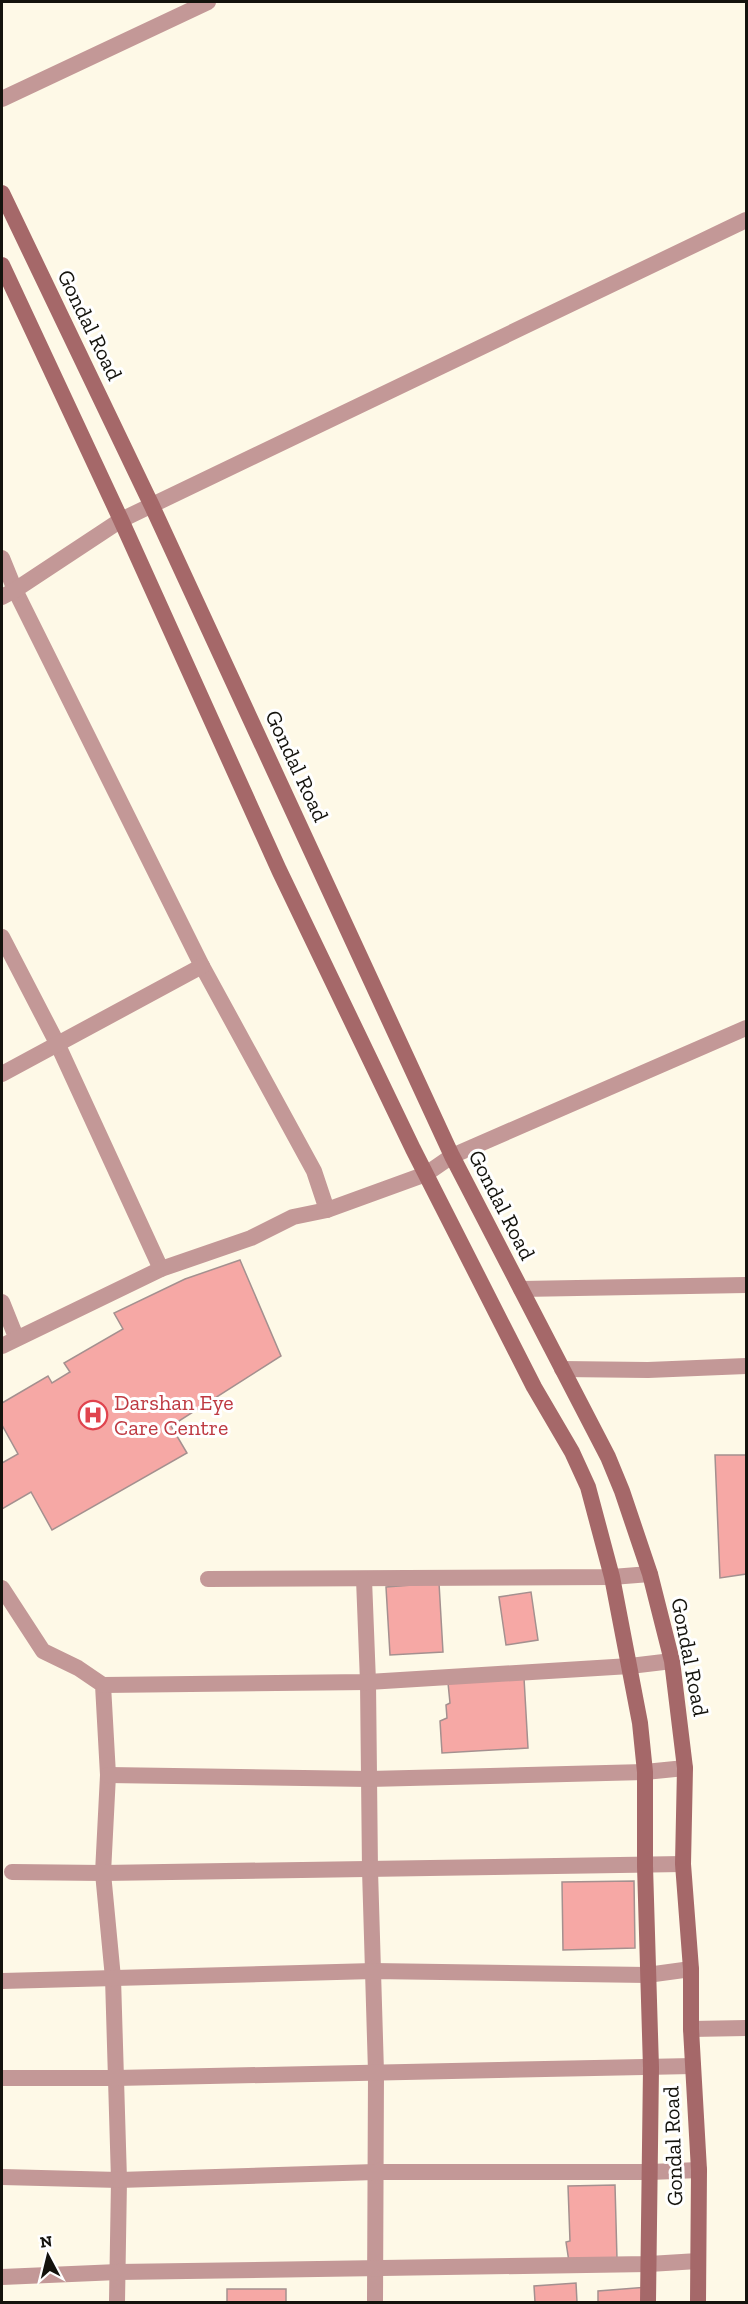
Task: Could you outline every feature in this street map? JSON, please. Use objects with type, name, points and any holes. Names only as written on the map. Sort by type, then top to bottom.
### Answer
[{"type":"main road","name":"Gondal Road","points":[[2,193],[152,506],[452,1156],[608,1457],[650,1574],[672,1661],[685,1768],[683,1864],[691,1969],[691,2029],[699,2169],[698,2302]]},
{"type":"main road","name":"Gondal Road","points":[[2,265],[121,520],[279,870],[426,1174],[534,1387],[572,1452],[588,1487],[612,1577],[630,1666],[640,1723],[645,1772],[647,1975],[651,2068],[648,2302]]},
{"type":"street","points":[[2,99],[208,2]]},
{"type":"street","points":[[8,594],[121,520],[747,220]]},
{"type":"street","points":[[2,558],[8,594],[202,966],[314,1171],[327,1210]]},
{"type":"street","points":[[2,937],[57,1043],[161,1269]]},
{"type":"street","points":[[2,1074],[202,966]]},
{"type":"street","points":[[2,1302],[9,1341],[161,1269],[251,1238],[293,1217],[327,1210],[426,1174],[452,1156],[747,1028]]},
{"type":"street","points":[[520,1289],[747,1285]]},
{"type":"street","points":[[562,1369],[648,1370],[747,1366]]},
{"type":"street","points":[[208,1579],[612,1577],[650,1574]]},
{"type":"street","points":[[364,1579],[369,1682],[370,1869],[376,2072],[375,2302]]},
{"type":"street","points":[[2,1588],[43,1651],[78,1668],[103,1685],[369,1682],[630,1666],[672,1661]]},
{"type":"street","points":[[103,1685],[108,1775],[103,1873],[113,1978],[119,2180],[117,2302]]},
{"type":"street","points":[[108,1775],[369,1779],[645,1772],[685,1768]]},
{"type":"street","points":[[12,1872],[103,1873],[683,1864]]},
{"type":"street","points":[[2,1981],[373,1971],[647,1975],[691,1969]]},
{"type":"street","points":[[691,2029],[747,2028]]},
{"type":"street","points":[[2,2078],[116,2078],[693,2066]]},
{"type":"street","points":[[2,2177],[119,2180],[375,2172],[650,2172],[699,2169]]},
{"type":"street","points":[[2,2277],[118,2272],[649,2264],[698,2261]]},
{"type":"building","points":[[240,1260],[281,1356],[171,1426],[187,1453],[52,1530],[31,1492],[2,1509],[2,1463],[18,1454],[2,1425],[2,1403],[48,1376],[52,1383],[70,1372],[64,1363],[123,1329],[114,1313],[185,1279]]},
{"type":"building","points":[[715,1455],[746,1455],[746,1574],[720,1578]]},
{"type":"building","points":[[439,1583],[443,1652],[390,1655],[386,1587]]},
{"type":"building","points":[[531,1592],[538,1640],[506,1645],[499,1597]]},
{"type":"building","points":[[524,1678],[528,1748],[442,1753],[440,1721],[447,1718],[446,1705],[450,1703],[448,1683]]},
{"type":"building","points":[[634,1881],[635,1948],[563,1950],[562,1882]]},
{"type":"building","points":[[615,2185],[617,2259],[569,2262],[566,2242],[570,2241],[568,2186]]},
{"type":"building","points":[[576,2283],[577,2302],[535,2302],[534,2286]]},
{"type":"building","points":[[648,2287],[648,2302],[598,2302],[598,2291]]},
{"type":"building","points":[[227,2289],[286,2289],[286,2302],[227,2302]]},
{"type":"place","name":"Darshan Eye Care Centre","points":[[93,1415]]}]
